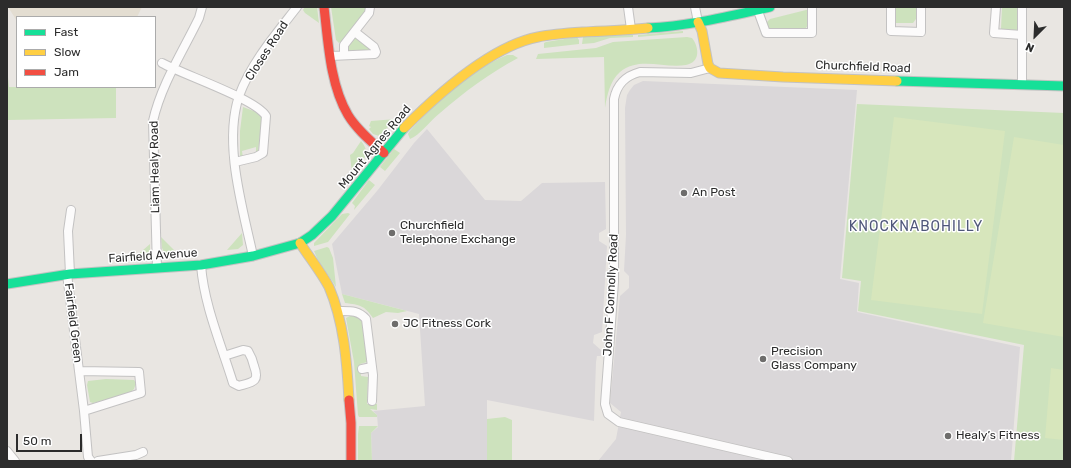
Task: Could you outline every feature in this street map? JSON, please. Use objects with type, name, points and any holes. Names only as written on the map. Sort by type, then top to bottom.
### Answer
[{"type":"street","name":"Liam Healy Road","points":[[157,268],[153,121],[157,106],[199,18],[202,7]]},
{"type":"street","name":"Closes Road","points":[[253,256],[238,186],[235,162],[234,133],[239,98],[255,65],[273,38],[297,7]]},
{"type":"street","points":[[324,7],[335,84],[347,113],[364,134],[384,153]]},
{"type":"street","points":[[344,55],[344,45],[370,13],[370,7]]},
{"type":"street","points":[[628,7],[630,29]]},
{"type":"street","points":[[695,7],[700,22],[710,68]]},
{"type":"street","name":"Mount Agnes Road","points":[[300,243],[332,216],[401,131],[428,104],[468,73],[495,54],[508,47],[537,37],[556,34],[668,27],[758,11],[770,7]]},
{"type":"street","points":[[758,11],[766,33],[812,33],[812,7]]},
{"type":"street","points":[[891,7],[891,31],[921,32],[921,7]]},
{"type":"street","points":[[996,7],[994,33],[1022,35]]},
{"type":"street","points":[[1022,7],[1022,85]]},
{"type":"street","points":[[331,56],[375,54],[376,52],[374,47],[355,32]]},
{"type":"street","points":[[162,64],[239,98],[258,108],[266,116],[263,153],[256,157],[235,162]]},
{"type":"street","name":"Churchfield Road","points":[[710,68],[719,72],[783,77],[1064,86]]},
{"type":"street","name":"John F Connolly Road","points":[[710,68],[691,73],[640,72],[626,77],[616,90],[614,99],[614,282],[605,404],[608,414],[619,422],[788,461]]},
{"type":"street","name":"Fairfield Green","points":[[71,210],[68,231],[68,274],[88,457],[91,461]]},
{"type":"street","points":[[300,243],[328,286],[338,311],[347,366],[351,423],[351,461]]},
{"type":"street","name":"Fairfield Avenue","points":[[7,284],[68,274],[201,264],[253,256],[300,243]]},
{"type":"street","points":[[201,264],[206,299],[224,356],[235,384],[239,386],[255,380],[257,374],[248,351],[243,350],[224,356]]},
{"type":"street","points":[[338,311],[360,312],[366,319],[372,368],[372,401]]},
{"type":"street","points":[[362,369],[372,368]]},
{"type":"street","name":"Fairfield Green","points":[[79,371],[139,372],[141,393],[84,411]]},
{"type":"street","points":[[7,450],[15,461]]},
{"type":"street","points":[[98,461],[136,455],[143,452]]},
{"type":"shaded area","points":[[8,7],[142,7],[138,16],[16,16],[16,19]]},
{"type":"shaded area","points":[[643,81],[857,90],[840,279],[859,283],[857,312],[1020,347],[1011,461],[598,461],[616,439],[621,412],[610,403],[620,296],[629,288],[629,276],[624,271],[626,235],[625,108],[627,95],[630,90],[634,85]]},
{"type":"shaded area","points":[[427,129],[485,200],[521,201],[542,183],[605,182],[606,229],[599,233],[599,241],[607,246],[602,332],[594,335],[593,343],[601,350],[601,356],[597,356],[596,362],[594,421],[487,400],[487,461],[372,461],[371,433],[378,427],[377,415],[373,411],[425,406],[419,314],[342,294],[332,244]]},
{"type":"green space","points":[[305,7],[317,7],[319,23],[305,13],[303,10]]},
{"type":"green space","points":[[331,7],[365,8],[365,13],[345,39],[339,43],[336,40]]},
{"type":"green space","points":[[896,7],[916,7],[916,19],[913,23],[895,23]]},
{"type":"green space","points":[[1002,7],[1018,7],[1018,30],[1010,32],[1001,29]]},
{"type":"green space","points":[[808,10],[809,24],[805,29],[769,29],[766,23],[770,19]]},
{"type":"green space","points":[[683,31],[683,33],[638,37],[638,35]]},
{"type":"green space","points":[[633,35],[633,37],[610,38],[594,43],[582,44],[583,37],[585,36]]},
{"type":"green space","points":[[357,37],[371,48],[371,51],[347,51],[350,43]]},
{"type":"green space","points":[[577,37],[579,44],[544,48],[544,43],[546,42]]},
{"type":"green space","points":[[687,37],[692,38],[696,46],[697,54],[694,61],[686,65],[678,66],[644,64],[627,67],[620,72],[611,84],[605,108],[604,57],[536,59],[538,54],[596,48],[613,42]]},
{"type":"green space","points":[[507,55],[513,55],[518,58],[487,76],[468,90],[436,116],[417,135],[410,139],[408,134],[409,132],[454,88],[466,78]]},
{"type":"green space","points":[[7,67],[9,87],[116,88],[116,118],[7,120]]},
{"type":"green space","points":[[857,104],[1064,113],[1064,461],[1014,461],[1024,345],[858,311],[861,281],[842,278]]},
{"type":"green space","points":[[243,107],[259,113],[262,118],[258,152],[256,154],[256,147],[242,151],[243,158],[240,156],[240,131]]},
{"type":"green space","points":[[894,117],[1005,131],[982,314],[871,300]]},
{"type":"green space","points":[[396,119],[379,136],[373,134],[369,129],[371,127],[369,126],[371,121]]},
{"type":"green space","points":[[1014,137],[1064,145],[1064,337],[983,323]]},
{"type":"green space","points":[[361,141],[366,150],[366,154],[362,162],[352,173],[350,155]]},
{"type":"green space","points":[[394,149],[400,153],[385,171],[380,167]]},
{"type":"green space","points":[[369,180],[375,185],[354,210],[355,206],[352,203]]},
{"type":"green space","points":[[342,214],[350,214],[328,242],[314,246],[314,243]]},
{"type":"green space","points":[[242,233],[243,245],[238,249],[227,250]]},
{"type":"green space","points":[[161,237],[179,255],[165,254],[162,248]]},
{"type":"green space","points":[[150,244],[150,253],[145,257],[135,258],[135,257]]},
{"type":"green space","points":[[327,247],[329,248],[333,258],[336,287],[314,251]]},
{"type":"green space","points":[[342,294],[407,311],[398,313],[386,312],[373,318],[367,310],[361,306],[345,303]]},
{"type":"green space","points":[[352,315],[358,316],[362,322],[367,362],[360,364],[361,376],[368,377],[367,404],[377,404],[377,410],[370,409],[377,415],[377,417],[359,417],[358,415],[354,362],[346,318]]},
{"type":"green space","points":[[1051,368],[1064,370],[1064,440],[1045,438]]},
{"type":"green space","points":[[106,379],[134,380],[136,383],[134,389],[130,393],[93,403],[90,402],[87,385],[88,381]]},
{"type":"green space","points":[[505,417],[512,420],[512,461],[487,461],[487,419]]},
{"type":"green space","points":[[359,426],[378,426],[371,433],[372,461],[358,461]]},
{"type":"traffic: fast","points":[[648,28],[694,23],[770,7]]},
{"type":"traffic: fast","points":[[897,81],[1064,86]]},
{"type":"traffic: fast","points":[[7,284],[70,274],[201,265],[253,256],[300,243],[312,235],[332,216],[404,128]]},
{"type":"traffic: slow","points":[[698,22],[702,31],[708,64],[710,68],[719,73],[897,81]]},
{"type":"traffic: slow","points":[[404,128],[432,101],[466,74],[502,50],[520,42],[555,34],[648,28]]},
{"type":"traffic: slow","points":[[300,243],[326,281],[334,300],[344,342],[349,400]]},
{"type":"traffic: jam","points":[[324,7],[331,62],[337,90],[342,103],[356,126],[384,153]]},
{"type":"traffic: jam","points":[[349,400],[351,423],[351,461]]},
{"type":"place","name":"An Post","points":[[684,193]]},
{"type":"place","name":"Churchfield Telephone Exchange","points":[[392,233]]},
{"type":"place","name":"JC Fitness Cork","points":[[395,324]]},
{"type":"place","name":"Precision Glass Company","points":[[763,359]]},
{"type":"place","name":"Healy’s Fitness","points":[[948,436]]},
{"type":"district","name":"KNOCKNABOHILLY","points":[[916,227]]}]
